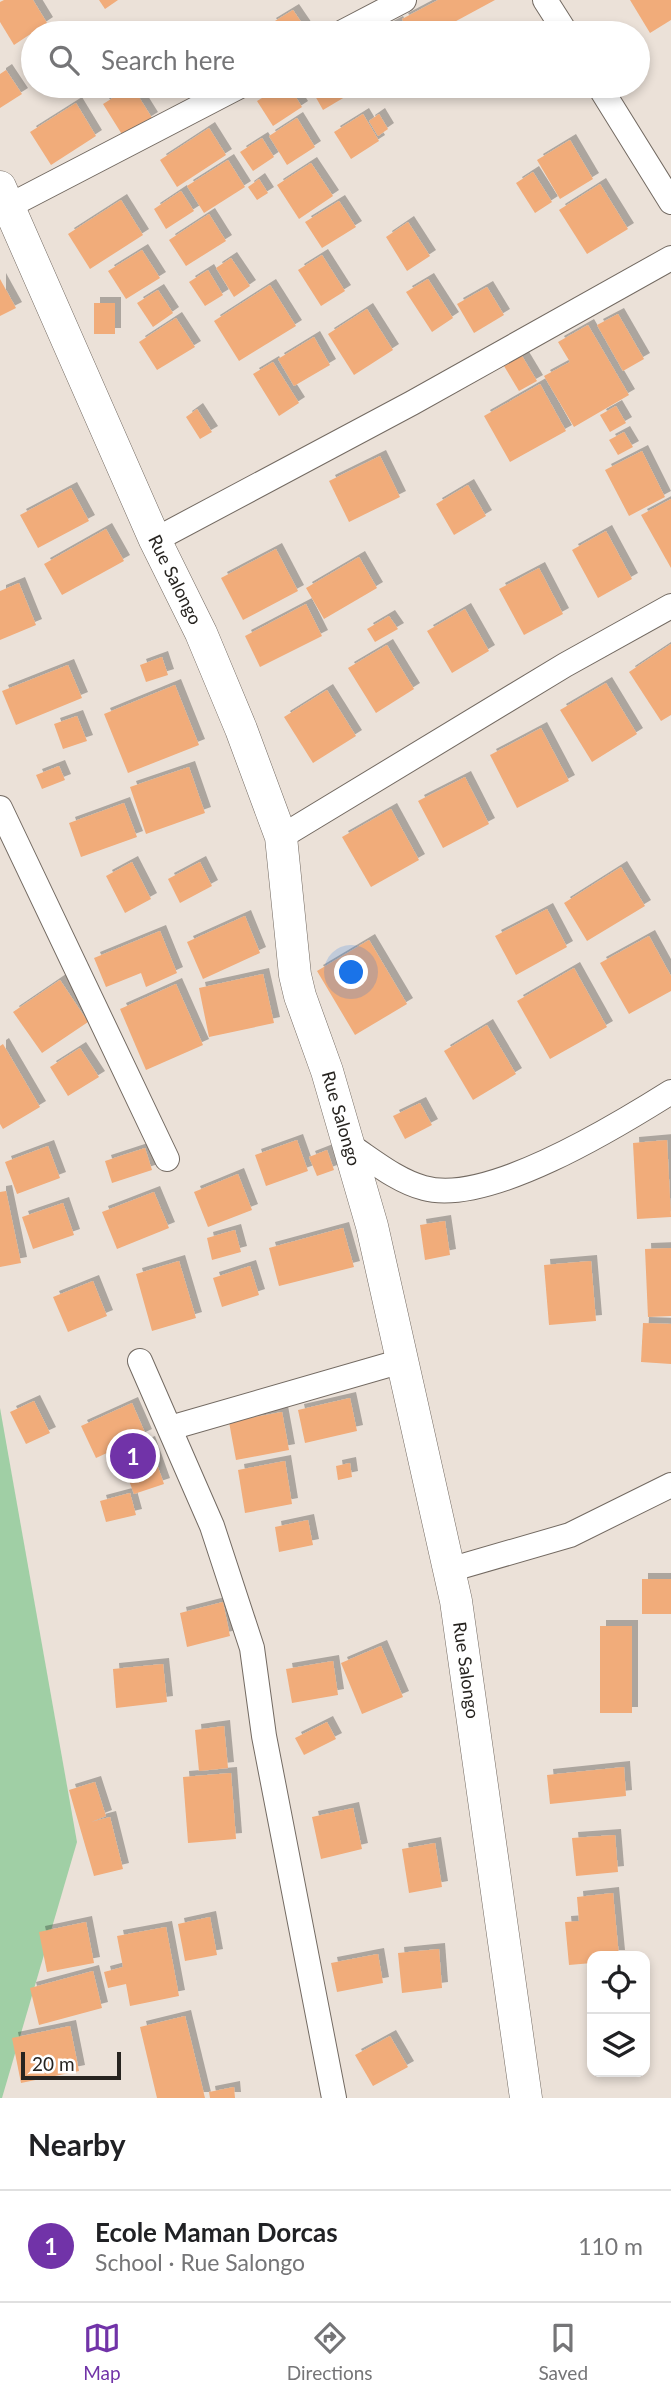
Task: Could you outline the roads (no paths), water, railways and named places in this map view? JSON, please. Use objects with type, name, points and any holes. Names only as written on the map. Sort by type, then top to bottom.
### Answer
[{"type":"street","points":[[364,21],[404,0]]},
{"type":"street","points":[[545,0],[558,21]]},
{"type":"street","points":[[5,196],[214,98]]},
{"type":"street","points":[[606,98],[671,202]]},
{"type":"street","name":"Rue Salongo","points":[[5,196],[155,540],[201,633],[241,729],[281,837],[295,975],[372,1226],[450,1570],[526,2098]]},
{"type":"street","points":[[155,540],[412,402],[671,258]]},
{"type":"street","points":[[281,837],[565,665],[671,606]]},
{"type":"street","points":[[0,808],[167,1159]]},
{"type":"street","points":[[349,1145],[393,1174],[424,1189],[450,1190],[484,1184],[531,1169],[667,1100]]},
{"type":"street","points":[[141,1361],[212,1526],[252,1648],[264,1737],[334,2098]]},
{"type":"street","points":[[170,1428],[402,1361]]},
{"type":"street","points":[[450,1570],[570,1535],[671,1485]]},
{"type":"place","name":"Ecole Maman Dorcas","points":[[133,1456]]}]
